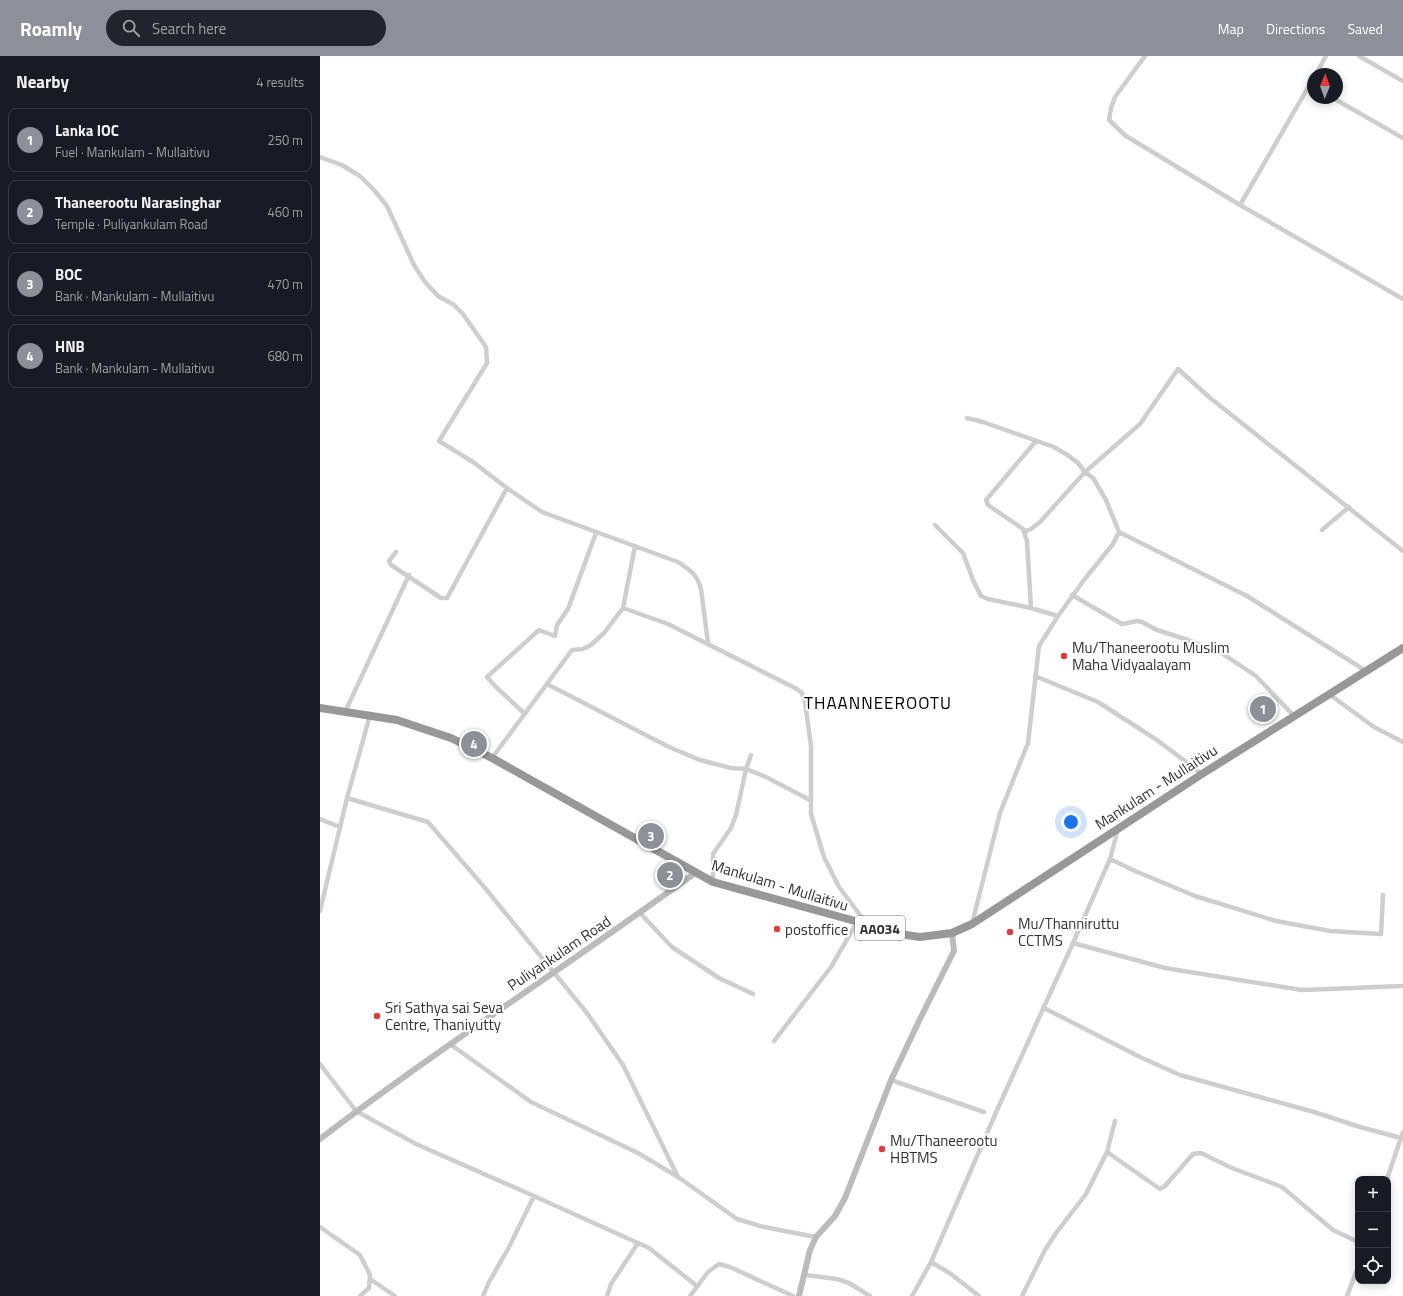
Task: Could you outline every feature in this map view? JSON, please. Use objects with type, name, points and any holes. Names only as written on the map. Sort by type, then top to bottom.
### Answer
[{"type":"highway","name":"Mankulam - Mullaitivu","points":[[320,708],[398,720],[451,738],[492,758],[713,882],[868,925],[920,937],[952,933],[972,924],[1119,827],[1403,648]]},
{"type":"main road","name":"Puliyankulam Road","points":[[320,1139],[356,1111],[450,1044],[640,913],[695,873]]},
{"type":"main road","points":[[799,1296],[810,1250],[816,1237],[835,1216],[845,1198],[891,1080],[918,1021],[954,951],[952,933]]},
{"type":"street","points":[[1145,56],[1115,97],[1110,108],[1109,120],[1126,136],[1240,205],[1403,298]]},
{"type":"street","points":[[1319,68],[1326,56]]},
{"type":"street","points":[[1359,56],[1403,81]]},
{"type":"street","points":[[1240,205],[1307,92]]},
{"type":"street","points":[[1343,104],[1403,138]]},
{"type":"street","points":[[320,157],[342,165],[360,176],[374,190],[387,206],[414,265],[425,282],[438,296],[454,305],[463,314],[486,347],[487,363],[438,441],[473,462],[542,512],[678,562],[692,572],[699,580],[708,644]]},
{"type":"street","points":[[1036,441],[986,500],[988,505],[1026,531],[1040,522],[1085,472],[1140,424],[1178,369],[1209,398],[1403,551]]},
{"type":"street","points":[[967,418],[983,422],[1054,447],[1069,456],[1092,478],[1106,500],[1119,532],[1247,596],[1366,671]]},
{"type":"street","points":[[396,552],[389,561],[391,565],[409,575],[441,598],[447,598],[507,488]]},
{"type":"street","points":[[1322,530],[1349,507]]},
{"type":"street","points":[[935,525],[963,553],[973,580],[981,596],[1058,616]]},
{"type":"street","points":[[1023,529],[1027,541],[1031,608]]},
{"type":"street","points":[[525,714],[487,677],[539,630],[555,636],[558,625],[568,609],[596,532]]},
{"type":"street","points":[[972,924],[1000,814],[1028,743],[1039,646],[1072,595],[1112,544],[1119,532]]},
{"type":"street","points":[[492,758],[572,650],[584,649],[591,645],[604,633],[623,608],[635,546]]},
{"type":"street","points":[[345,712],[409,575]]},
{"type":"street","points":[[1072,595],[1122,624],[1137,621],[1142,622],[1157,630],[1223,654],[1256,676],[1294,716]]},
{"type":"street","points":[[623,608],[668,624],[797,689],[802,693],[805,702],[812,746],[810,800],[811,814],[824,857],[839,887],[868,925]]},
{"type":"street","points":[[1035,676],[1098,702],[1157,740],[1202,774]]},
{"type":"street","points":[[547,684],[675,750],[700,760],[731,768],[746,769],[766,777],[810,800]]},
{"type":"street","points":[[1329,694],[1374,727],[1403,742]]},
{"type":"street","points":[[320,911],[347,798],[370,715]]},
{"type":"street","points":[[713,882],[713,854],[731,828],[736,815],[750,755]]},
{"type":"street","points":[[347,798],[428,822],[485,888],[587,1013],[623,1065],[678,1177]]},
{"type":"street","points":[[320,819],[340,827]]},
{"type":"street","points":[[912,1296],[931,1262],[998,1108],[1073,943],[1110,859],[1119,827]]},
{"type":"street","points":[[1110,859],[1195,896],[1276,921],[1330,932],[1381,934],[1383,895]]},
{"type":"street","points":[[640,913],[672,947],[719,978],[753,994]]},
{"type":"street","points":[[774,1041],[831,967],[857,922]]},
{"type":"street","points":[[1073,943],[1165,968],[1302,990],[1403,986]]},
{"type":"street","points":[[1044,1008],[1140,1057],[1180,1075],[1401,1138]]},
{"type":"street","points":[[450,1044],[531,1102],[638,1153],[678,1177],[737,1219],[764,1228],[816,1237]]},
{"type":"street","points":[[320,1064],[356,1111],[416,1144],[649,1248],[697,1286]]},
{"type":"street","points":[[891,1080],[984,1112]]},
{"type":"street","points":[[1022,1296],[1045,1250],[1086,1194],[1107,1152],[1115,1121]]},
{"type":"street","points":[[1388,1176],[1403,1132]]},
{"type":"street","points":[[1107,1152],[1160,1189],[1165,1186],[1193,1154],[1201,1153],[1232,1168],[1282,1187],[1333,1230],[1355,1241]]},
{"type":"street","points":[[483,1296],[534,1196]]},
{"type":"street","points":[[320,1227],[360,1255],[370,1275],[369,1288],[360,1296]]},
{"type":"street","points":[[608,1296],[611,1284],[638,1243]]},
{"type":"street","points":[[931,1262],[951,1274],[979,1296]]},
{"type":"street","points":[[690,1296],[708,1272],[719,1264],[730,1267],[793,1296]]},
{"type":"street","points":[[805,1275],[837,1279],[849,1283],[870,1296]]},
{"type":"street","points":[[1347,1296],[1355,1275]]},
{"type":"street","points":[[370,1279],[396,1296]]},
{"type":"place","name":"Mu/Thaneerootu Muslim Maha Vidyaalayam","points":[[1064,656]]},
{"type":"place","name":"Lanka IOC","points":[[1263,709]]},
{"type":"place","name":"HNB","points":[[474,744]]},
{"type":"place","name":"BOC","points":[[651,836]]},
{"type":"place","name":"Thaneerootu Narasinghar","points":[[670,875]]},
{"type":"place","name":"postoffice","points":[[777,929]]},
{"type":"place","name":"Mu/Thanniruttu CCTMS","points":[[1010,932]]},
{"type":"place","name":"Sri Sathya sai Seva Centre, Thaniyutty","points":[[377,1016]]},
{"type":"place","name":"Mu/Thaneerootu HBTMS","points":[[882,1149]]},
{"type":"district","name":"THAANNEEROOTU","points":[[878,703]]}]
